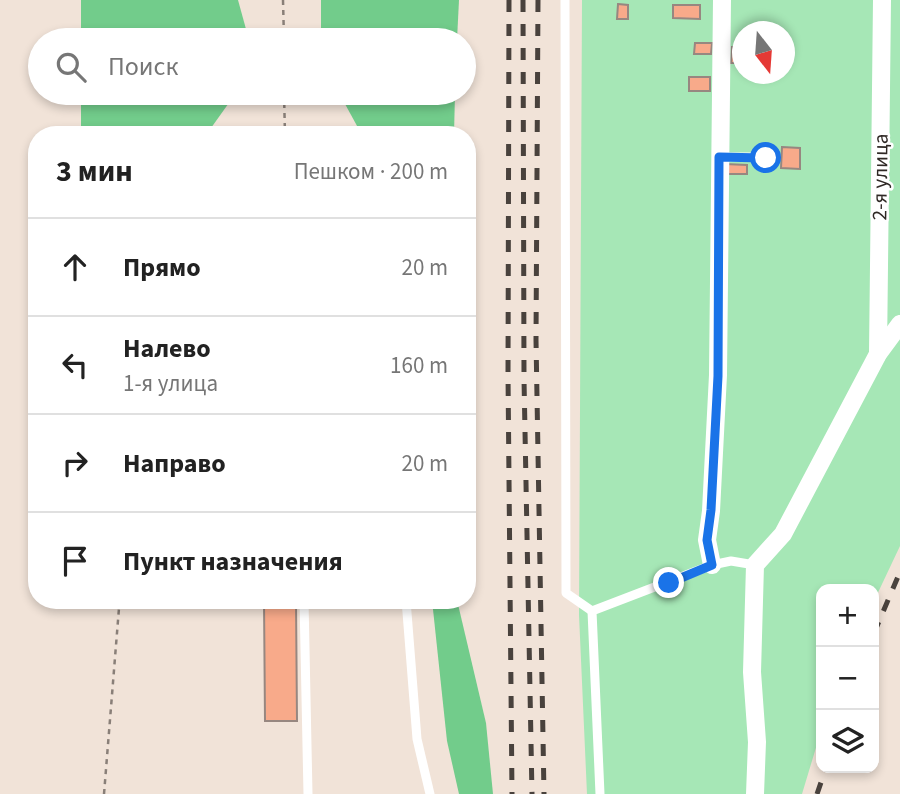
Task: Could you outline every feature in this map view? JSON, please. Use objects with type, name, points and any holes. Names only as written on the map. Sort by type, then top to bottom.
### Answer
[{"type":"street","points":[[712,565],[707,540],[718,376],[722,0]]},
{"type":"street","name":"2-я улица","points":[[878,354],[882,0]]},
{"type":"street","points":[[755,794],[757,742],[752,672],[755,565],[783,534],[878,354],[900,324]]},
{"type":"lane","points":[[565,0],[566,593],[592,611]]},
{"type":"lane","points":[[719,157],[766,158]]},
{"type":"lane","points":[[592,611],[712,565],[731,561],[755,565]]},
{"type":"lane","points":[[304,609],[308,794]]},
{"type":"lane","points":[[407,609],[417,738],[430,794]]},
{"type":"lane","points":[[592,611],[600,794]]},
{"type":"path","points":[[283,0],[284,28]]},
{"type":"path","points":[[284,105],[285,126]]},
{"type":"path","points":[[104,794],[120,609]]},
{"type":"green space","points":[[81,0],[238,0],[246,28],[81,28]]},
{"type":"green space","points":[[321,0],[459,0],[458,28],[321,28]]},
{"type":"green space","points":[[582,0],[900,0],[900,546],[879,590],[879,584],[816,584],[816,748],[802,794],[587,794],[579,615]]},
{"type":"green space","points":[[81,105],[227,105],[212,126],[81,126]]},
{"type":"green space","points":[[346,105],[455,105],[454,126],[357,126]]},
{"type":"green space","points":[[433,609],[459,609],[486,723],[493,794],[459,794],[447,741]]},
{"type":"building","points":[[618,4],[628,5],[628,19],[617,19]]},
{"type":"building","points":[[673,5],[700,5],[700,19],[673,18]]},
{"type":"building","points":[[695,43],[712,43],[711,54],[694,54]]},
{"type":"building","points":[[689,77],[710,77],[710,91],[689,91]]},
{"type":"building","points":[[782,147],[800,148],[800,169],[781,168]]},
{"type":"building","points":[[725,164],[747,165],[747,174],[725,174]]},
{"type":"building","points":[[264,609],[296,609],[297,721],[265,721]]},
{"type":"railway","points":[[509,0],[508,374],[512,794]]},
{"type":"railway","points":[[523,0],[524,379],[532,794]]},
{"type":"railway","points":[[538,0],[536,340],[544,794]]},
{"type":"railway","points":[[879,621],[900,572]]},
{"type":"railway","points":[[817,794],[824,773]]},
{"type":"route","points":[[669,583],[712,565],[707,540],[718,376],[719,157],[766,158]]}]
